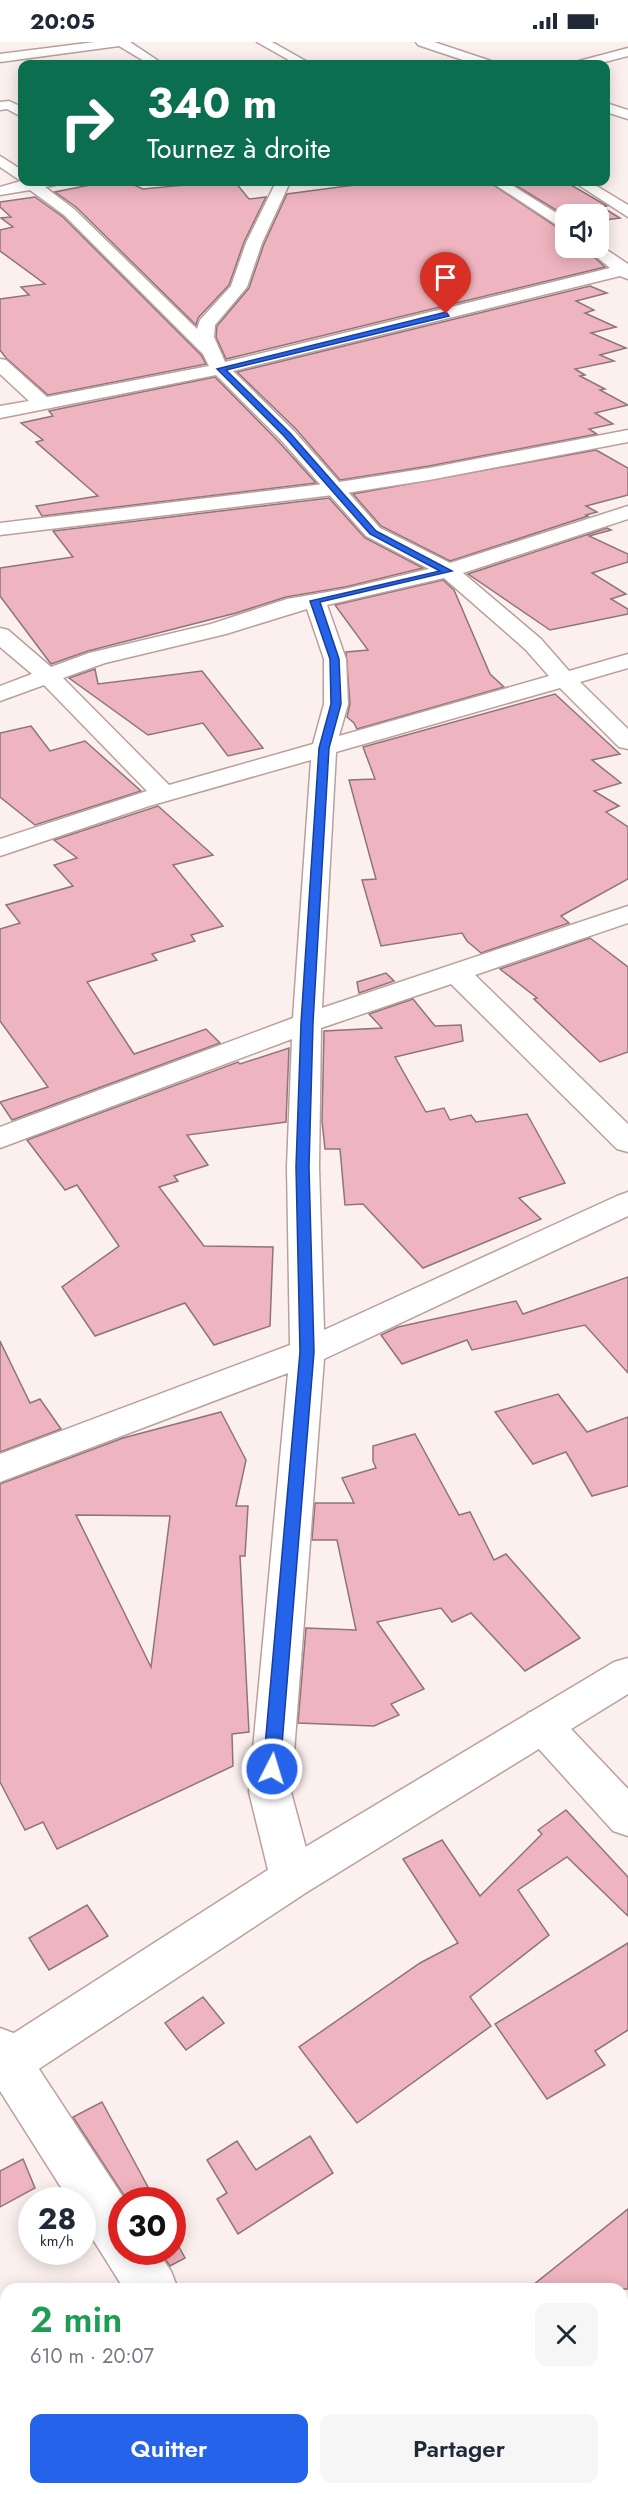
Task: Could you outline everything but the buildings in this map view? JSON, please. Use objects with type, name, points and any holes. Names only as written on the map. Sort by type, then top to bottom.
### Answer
[{"type":"main road","points":[[0,58],[122,42],[151,60]]},
{"type":"main road","points":[[263,42],[297,60]]},
{"type":"main road","points":[[422,42],[474,60]]},
{"type":"main road","points":[[599,60],[628,52]]},
{"type":"main road","points":[[0,106],[9,105],[18,112]]},
{"type":"main road","points":[[0,120],[18,116]]},
{"type":"main road","points":[[0,159],[18,174]]},
{"type":"main road","points":[[0,191],[18,184]]},
{"type":"main road","points":[[34,186],[69,212],[210,351]]},
{"type":"main road","points":[[281,186],[254,243],[238,287],[206,324],[205,337],[220,369],[287,435],[373,532],[448,571],[533,644],[564,679],[628,742]]},
{"type":"main road","points":[[504,186],[555,219]]},
{"type":"main road","points":[[586,186],[628,212]]},
{"type":"main road","points":[[607,258],[626,272]]},
{"type":"main road","points":[[0,412],[220,369],[626,272]]},
{"type":"main road","points":[[0,364],[43,404]]},
{"type":"main road","points":[[0,529],[333,489],[429,474],[628,436]]},
{"type":"main road","points":[[0,694],[97,658],[218,628],[295,604],[448,571],[628,512]]},
{"type":"main road","points":[[292,1878],[270,1792],[307,1352],[303,1167],[307,1023],[324,748],[336,704],[335,659],[315,601]]},
{"type":"main road","points":[[0,635],[48,676],[164,794]]},
{"type":"main road","points":[[0,848],[164,794],[628,661]]},
{"type":"main road","points":[[0,1138],[307,1023],[628,914]]},
{"type":"main road","points":[[456,973],[628,1143]]},
{"type":"main road","points":[[0,1468],[307,1352],[628,1203]]},
{"type":"main road","points":[[108,2219],[2,2060],[292,1878],[628,1674]]},
{"type":"main road","points":[[542,1725],[628,1818]]},
{"type":"main road","points":[[137,2265],[149,2283]]},
{"type":"route","points":[[272,1769],[307,1352],[303,1167],[307,1023],[324,748],[336,704],[335,659],[315,601],[448,571],[373,532],[287,435],[220,369],[446,314]]}]
